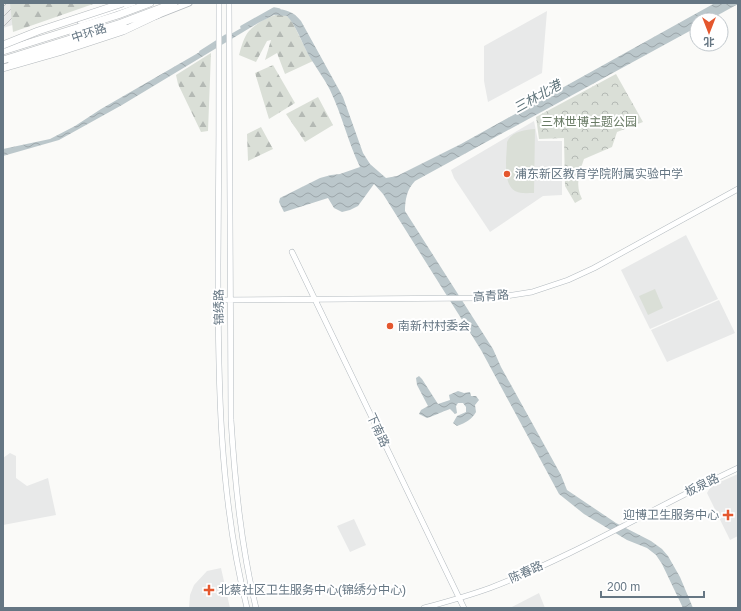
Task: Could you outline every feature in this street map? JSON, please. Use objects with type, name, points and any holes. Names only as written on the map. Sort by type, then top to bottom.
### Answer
[{"type":"highway","points":[[3,45],[38,31],[123,3]]},
{"type":"highway","name":"中环路","points":[[3,51],[118,15],[150,3]]},
{"type":"highway","name":"中环路","points":[[3,60],[122,23],[174,3]]},
{"type":"highway","points":[[3,66],[59,52],[122,31],[159,14]]},
{"type":"main road","points":[[3,45],[25,32],[113,3]]},
{"type":"main road","points":[[3,45],[133,3]]},
{"type":"main road","points":[[3,66],[121,28],[189,3]]},
{"type":"main road","name":"锦绣路","points":[[219,3],[218,300],[220,418],[224,474],[232,535],[247,608]]},
{"type":"main road","name":"锦绣路","points":[[229,3],[231,420],[241,531],[251,590],[256,608]]},
{"type":"main road","name":"高青路","points":[[218,300],[465,298],[520,294],[545,288],[568,280],[594,268],[738,189]]},
{"type":"main road","name":"下南路","points":[[292,252],[464,608]]},
{"type":"main road","name":"板泉路","points":[[623,525],[738,468]]},
{"type":"main road","name":"陈春路","points":[[424,608],[460,598],[527,572],[623,525]]},
{"type":"shaded area","points":[[3,3],[83,3],[3,28]]},
{"type":"shaded area","points":[[547,11],[542,73],[488,102],[484,81],[484,46]]},
{"type":"shaded area","name":"浦东新区教育学院附属实验中学","points":[[534,121],[538,141],[562,141],[562,195],[543,196],[490,232],[454,178],[451,170]]},
{"type":"shaded area","points":[[686,235],[718,299],[650,329],[621,270]]},
{"type":"shaded area","points":[[719,300],[735,333],[667,362],[651,330]]},
{"type":"shaded area","points":[[10,453],[16,456],[16,478],[27,486],[48,478],[56,515],[3,525],[3,458]]},
{"type":"shaded area","name":"迎博卫生服务中心","points":[[738,474],[738,536],[730,540],[707,493],[711,486]]},
{"type":"shaded area","points":[[354,519],[366,545],[350,552],[337,526]]},
{"type":"shaded area","name":"北蔡社区卫生服务中心(锦绣分中心)","points":[[221,568],[230,608],[189,608],[190,595],[194,585],[207,571]]},
{"type":"shaded area","points":[[539,593],[545,608],[510,608]]},
{"type":"green space","points":[[10,3],[96,3],[13,32]]},
{"type":"green space","points":[[280,14],[287,16],[292,21],[313,61],[285,74],[277,53],[265,60],[271,40],[267,41],[256,62],[239,55],[247,33],[252,28],[268,18]]},
{"type":"green space","points":[[211,53],[208,131],[201,132],[178,84],[176,75]]},
{"type":"green space","points":[[273,65],[295,103],[269,119],[255,73]]},
{"type":"green space","name":"三林世博主题公园","points":[[616,74],[643,122],[617,132],[612,147],[584,159],[579,174],[578,184],[582,199],[575,203],[565,186],[564,138],[539,139],[536,117]]},
{"type":"green space","points":[[318,97],[333,125],[305,142],[286,114]]},
{"type":"green space","points":[[261,127],[273,149],[248,161],[247,134]]},
{"type":"green space","points":[[535,129],[534,193],[519,193],[511,187],[508,182],[506,168],[507,142],[515,133]]},
{"type":"green space","points":[[655,289],[663,308],[648,315],[639,296]]},
{"type":"water","points":[[715,3],[738,3],[724,12],[699,12]]},
{"type":"water","points":[[274,9],[286,10],[293,13],[301,21],[343,97],[363,153],[370,164],[386,178],[397,176],[461,144],[689,17],[689,31],[415,181],[408,191],[405,211],[493,349],[501,367],[561,475],[567,490],[616,523],[651,541],[662,549],[668,556],[680,577],[693,608],[683,608],[662,564],[656,555],[647,548],[627,540],[584,514],[559,494],[481,350],[383,194],[374,184],[358,206],[350,210],[342,212],[334,208],[328,198],[284,212],[279,202],[280,198],[320,178],[340,174],[360,167],[330,90],[287,16],[274,15],[258,23],[122,105],[59,140],[3,156],[3,149],[50,139],[75,126],[101,109]]},
{"type":"water","points":[[419,376],[438,404],[450,400],[449,395],[458,391],[464,393],[470,392],[471,396],[476,396],[479,400],[475,405],[476,412],[473,417],[457,426],[453,423],[457,416],[466,412],[466,407],[463,403],[458,403],[456,406],[457,413],[455,414],[450,409],[427,418],[419,414],[421,410],[428,406],[417,385],[416,378]]},
{"type":"waterway","points":[[242,27],[274,9],[279,10]]},
{"type":"waterway","points":[[201,52],[226,36]]},
{"type":"place","name":"浦东新区教育学院附属实验中学","points":[[507,174]]},
{"type":"place","name":"南新村村委会","points":[[390,326]]},
{"type":"place","name":"迎博卫生服务中心","points":[[728,515]]},
{"type":"place","name":"北蔡社区卫生服务中心(锦绣分中心)","points":[[209,590]]},
{"type":"water label","name":"三林北港","points":[[537,96]]}]
